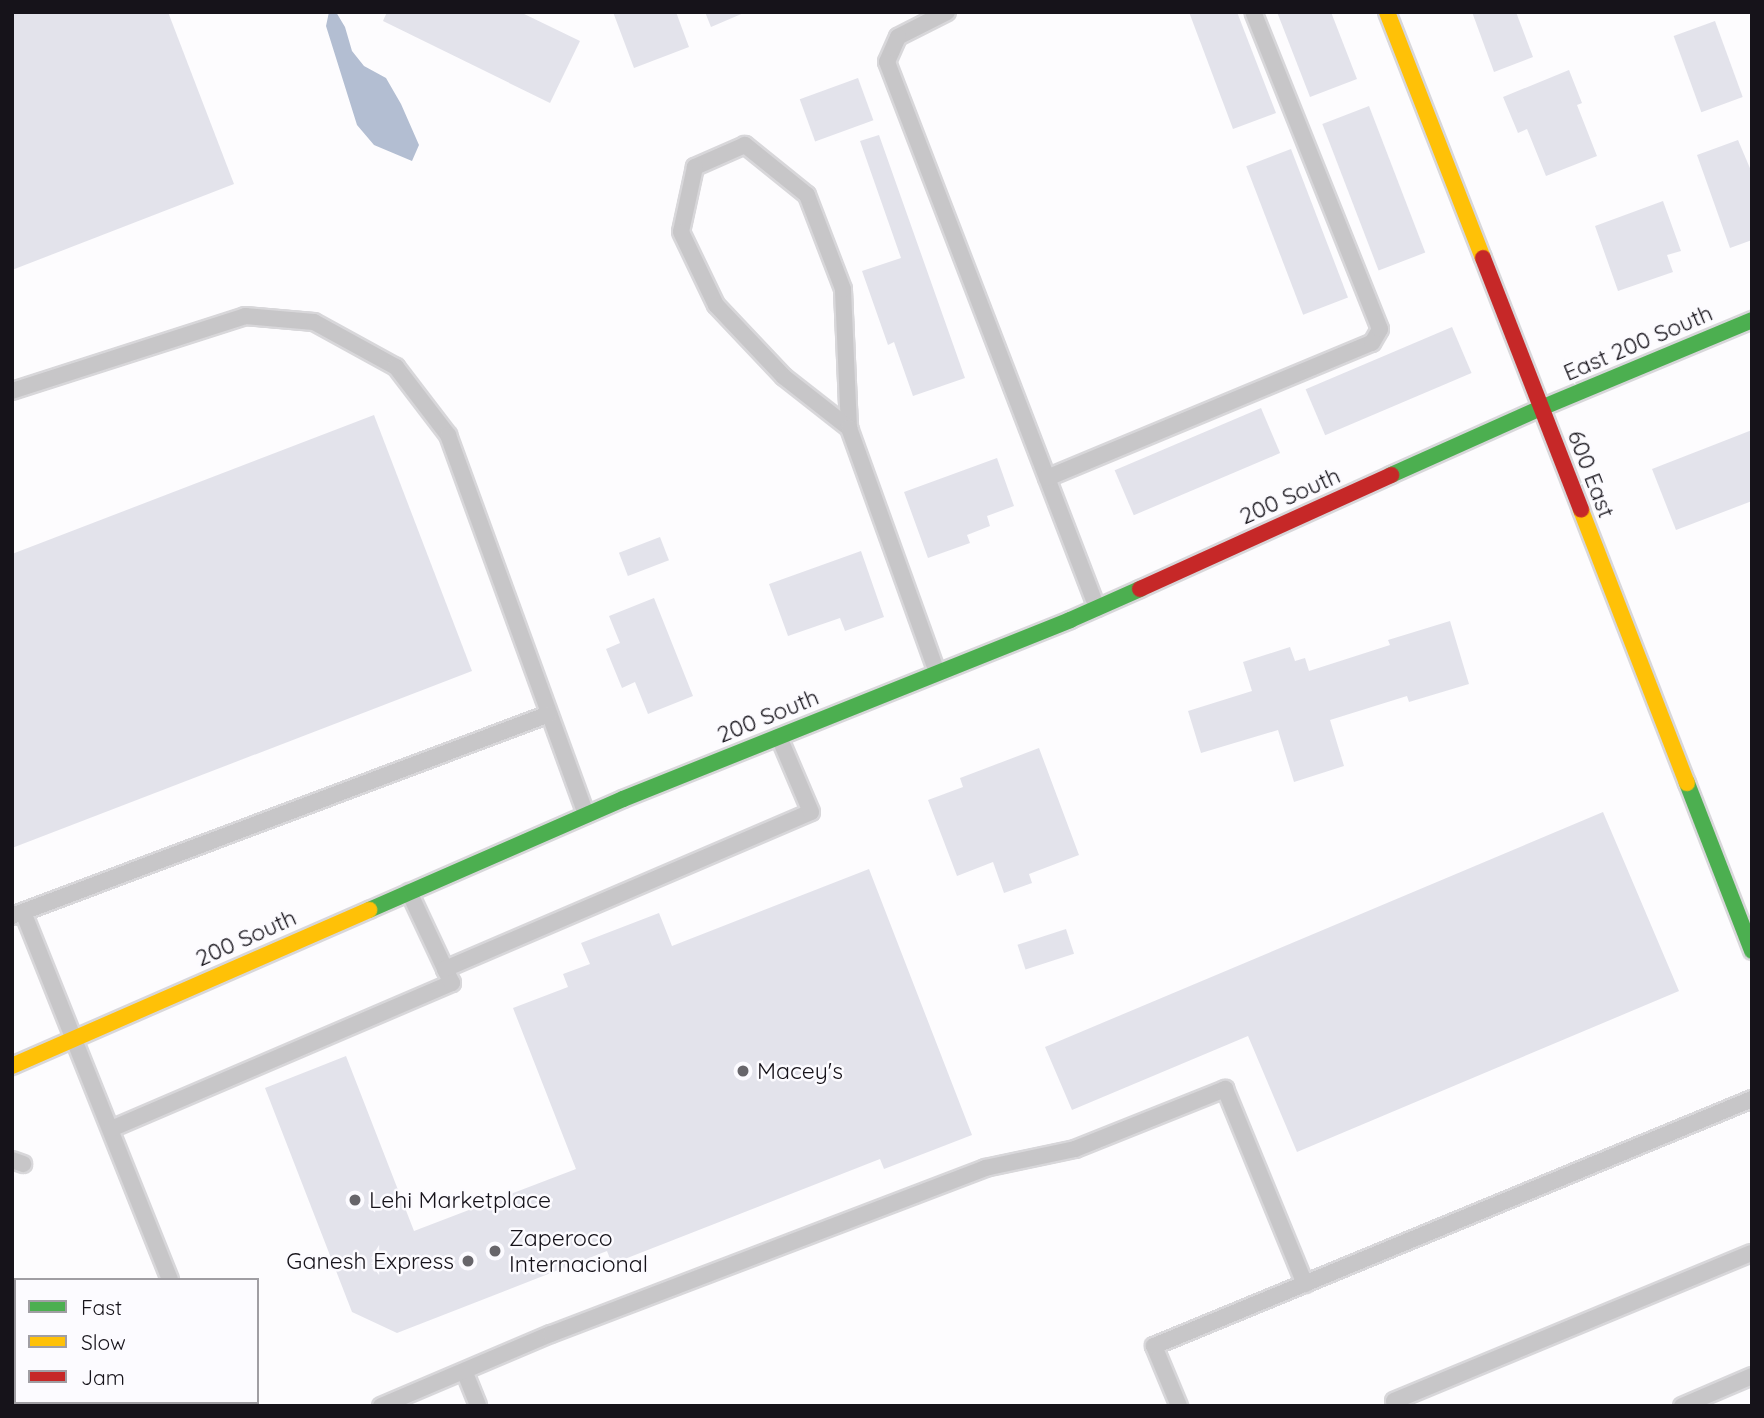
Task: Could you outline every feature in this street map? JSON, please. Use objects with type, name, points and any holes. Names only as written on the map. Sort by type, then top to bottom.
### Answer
[{"type":"street","name":"600 East","points":[[1387,12],[1752,951]]},
{"type":"street","name":"East 200 South","points":[[1541,408],[1752,320]]},
{"type":"street","name":"200 South","points":[[12,1066],[586,815],[1097,608],[1541,408]]},
{"type":"lane","points":[[947,12],[898,37],[887,62],[1097,608]]},
{"type":"lane","points":[[1047,478],[1372,343],[1380,329],[1254,12]]},
{"type":"lane","points":[[849,428],[784,377],[716,305],[681,232],[695,167],[745,145],[807,195],[843,289],[849,428],[937,673]]},
{"type":"lane","points":[[12,391],[245,316],[314,322],[397,367],[448,435],[586,815]]},
{"type":"lane","points":[[169,1278],[75,1037],[18,914],[549,714]]},
{"type":"lane","points":[[445,969],[811,812],[779,737]]},
{"type":"lane","points":[[111,1129],[452,984],[409,892]]},
{"type":"lane","points":[[381,1406],[465,1373],[551,1334],[985,1168],[1075,1149],[1226,1089],[1305,1284]]},
{"type":"lane","points":[[1179,1406],[1154,1346],[1752,1099]]},
{"type":"lane","points":[[1395,1403],[1752,1253]]},
{"type":"lane","points":[[465,1373],[478,1406]]},
{"type":"lane","points":[[1682,1406],[1752,1376]]},
{"type":"water","points":[[329,12],[336,12],[345,27],[352,51],[364,66],[386,78],[401,104],[419,145],[412,161],[374,145],[357,125],[326,26]]},
{"type":"building","points":[[12,12],[168,12],[234,184],[12,270]]},
{"type":"building","points":[[387,12],[520,12],[580,41],[550,103],[383,21]]},
{"type":"building","points":[[613,12],[676,12],[689,47],[634,68]]},
{"type":"building","points":[[705,12],[746,12],[711,27]]},
{"type":"building","points":[[1189,12],[1237,12],[1276,113],[1233,129]]},
{"type":"building","points":[[1277,12],[1331,12],[1357,79],[1310,97]]},
{"type":"building","points":[[1472,12],[1516,12],[1533,57],[1494,72]]},
{"type":"building","points":[[1715,21],[1743,97],[1701,112],[1674,36]]},
{"type":"building","points":[[1569,70],[1582,103],[1577,105],[1597,156],[1546,176],[1527,129],[1518,133],[1503,97]]},
{"type":"building","points":[[858,78],[873,120],[815,141],[800,99]]},
{"type":"building","points":[[1369,106],[1425,253],[1379,270],[1322,124]]},
{"type":"building","points":[[879,135],[965,378],[913,396],[894,342],[888,345],[862,271],[901,258],[860,141]]},
{"type":"building","points":[[1738,140],[1752,173],[1752,240],[1730,248],[1697,155]]},
{"type":"building","points":[[1291,149],[1348,297],[1303,315],[1246,166]]},
{"type":"building","points":[[1663,201],[1681,251],[1667,255],[1673,272],[1618,291],[1595,226]]},
{"type":"building","points":[[1452,327],[1472,373],[1325,435],[1306,389]]},
{"type":"building","points":[[1261,408],[1280,453],[1134,515],[1115,470]]},
{"type":"building","points":[[374,415],[472,671],[12,848],[12,554]]},
{"type":"building","points":[[1752,430],[1752,501],[1676,530],[1652,469]]},
{"type":"building","points":[[997,458],[1014,506],[987,516],[990,526],[967,535],[970,543],[928,558],[904,492]]},
{"type":"building","points":[[660,537],[669,560],[628,576],[619,553]]},
{"type":"building","points":[[861,551],[884,617],[845,631],[840,618],[788,636],[769,584]]},
{"type":"building","points":[[654,598],[693,696],[648,714],[635,682],[622,688],[606,649],[620,643],[609,616]]},
{"type":"building","points":[[1450,621],[1469,684],[1409,702],[1407,696],[1330,720],[1344,766],[1294,782],[1278,730],[1201,753],[1188,711],[1252,691],[1243,662],[1290,647],[1295,661],[1305,658],[1309,671],[1390,645],[1388,640]]},
{"type":"building","points":[[1039,748],[1079,855],[1029,874],[1032,883],[1004,893],[993,862],[957,876],[928,800],[963,787],[960,778]]},
{"type":"building","points":[[1603,812],[1679,991],[1297,1152],[1248,1036],[1072,1110],[1045,1047]]},
{"type":"building","name":"Macey's","points":[[869,869],[972,1135],[884,1169],[880,1159],[612,1264],[607,1251],[397,1333],[352,1312],[265,1088],[346,1056],[414,1231],[576,1169],[513,1008],[568,987],[563,974],[590,964],[581,943],[659,913],[672,946]]},
{"type":"building","points":[[1066,929],[1074,954],[1026,969],[1017,945]]},
{"type":"building","points":[[12,1285],[14,1312],[12,1312]]},
{"type":"traffic: fast","points":[[1391,475],[1541,408],[1752,320]]},
{"type":"traffic: fast","points":[[369,910],[623,799],[1070,620],[1140,589]]},
{"type":"traffic: fast","points":[[1687,783],[1752,951]]},
{"type":"traffic: slow","points":[[1387,12],[1483,258]]},
{"type":"traffic: slow","points":[[1581,510],[1687,783]]},
{"type":"traffic: slow","points":[[12,1066],[369,910]]},
{"type":"traffic: jam","points":[[1483,258],[1581,510]]},
{"type":"traffic: jam","points":[[1140,589],[1391,475]]},
{"type":"place","name":"Macey's","points":[[743,1071]]},
{"type":"place","name":"Lehi Marketplace","points":[[355,1200]]},
{"type":"place","name":"Zaperoco Internacional","points":[[495,1251]]},
{"type":"place","name":"Ganesh Express","points":[[468,1261]]}]
